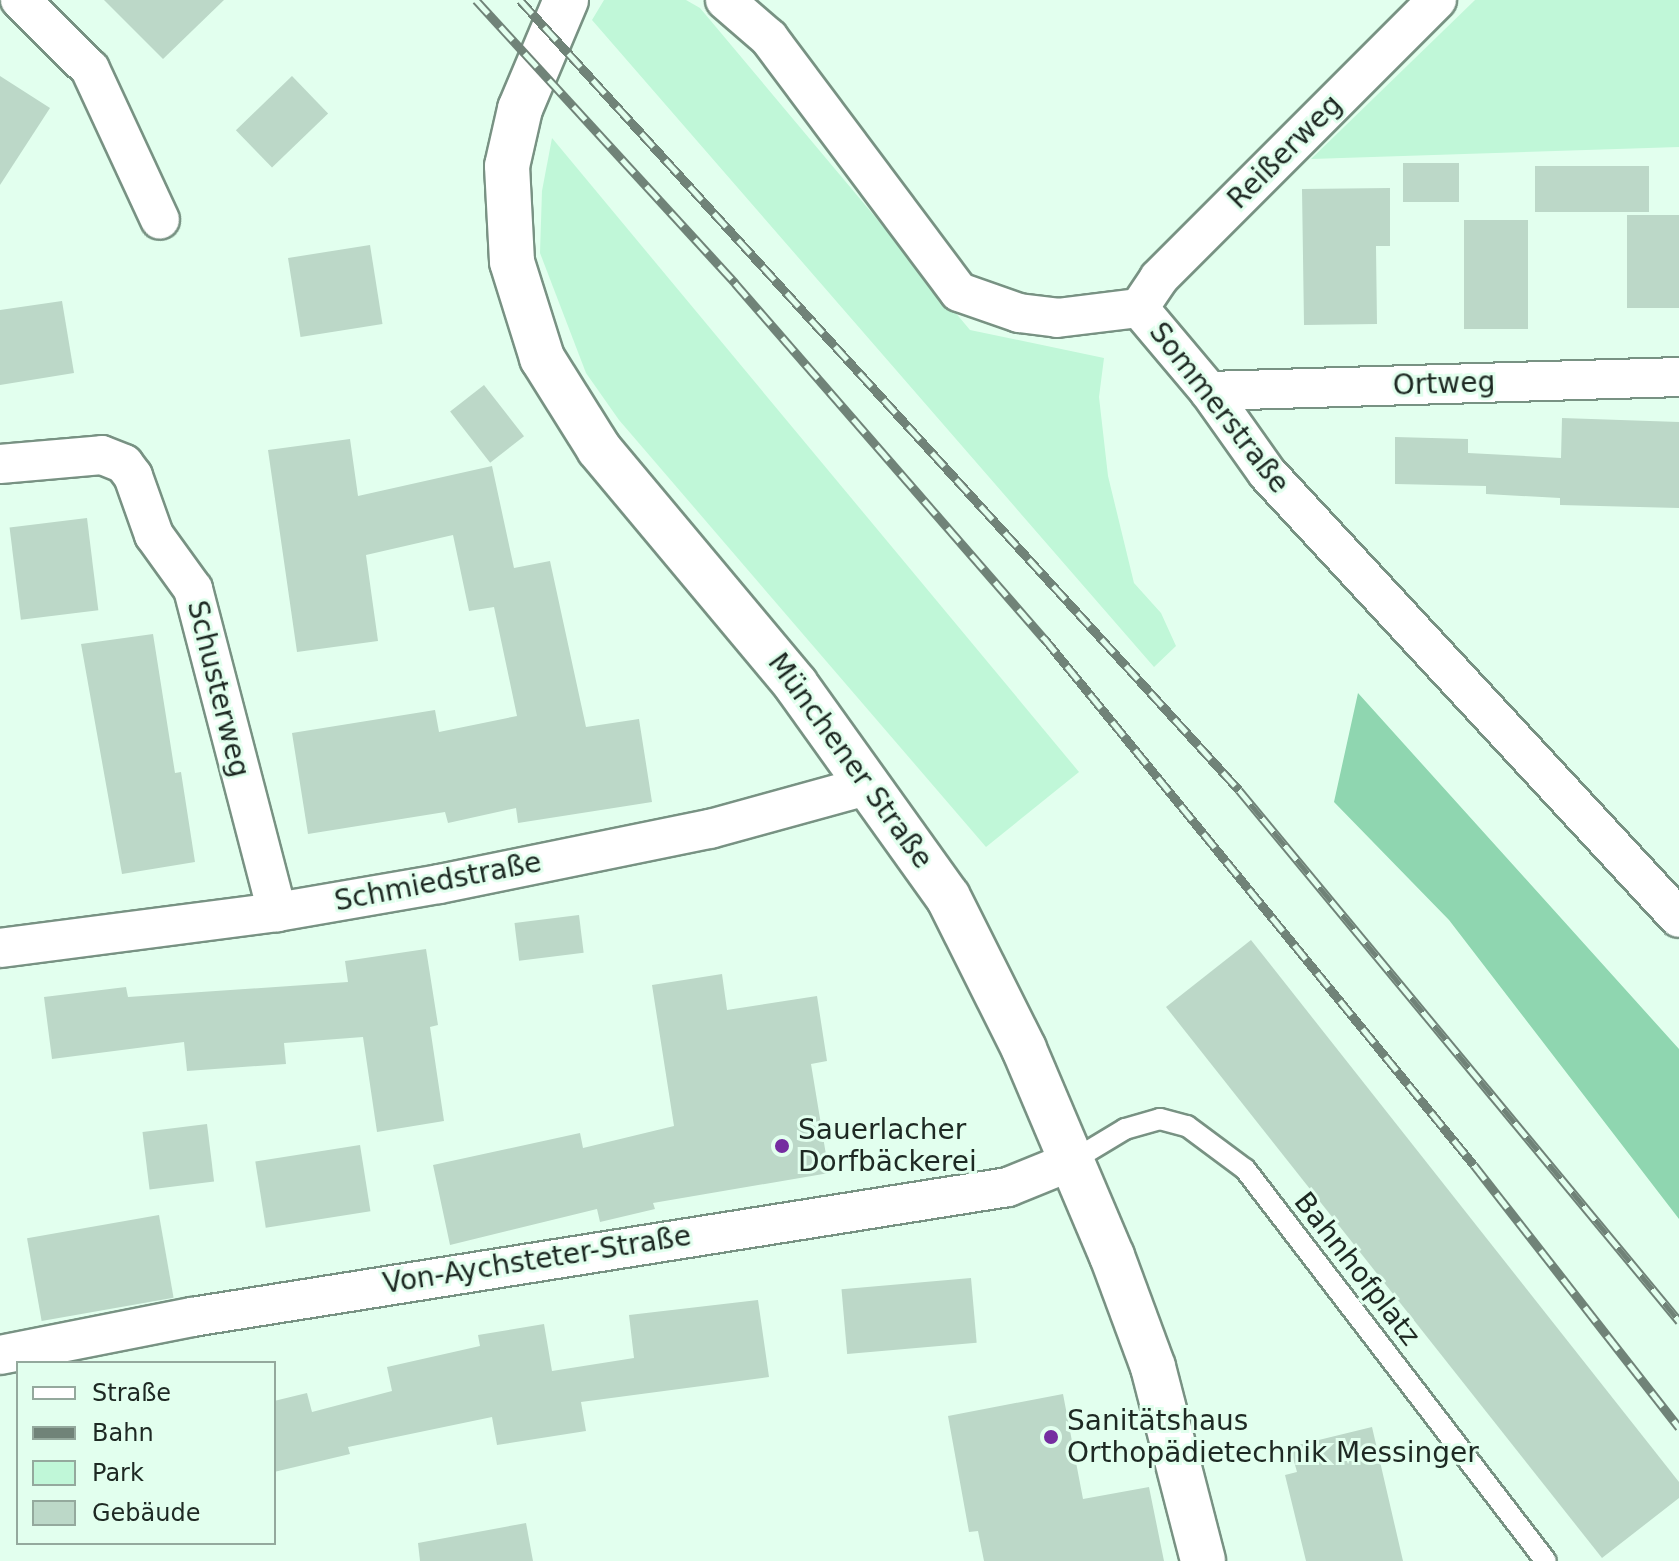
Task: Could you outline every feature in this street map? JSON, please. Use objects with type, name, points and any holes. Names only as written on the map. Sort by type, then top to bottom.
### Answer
[{"type":"main road","name":"Münchener Straße","points":[[566,0],[520,109],[507,166],[512,262],[542,358],[599,449],[723,592],[870,785],[948,897],[1024,1049],[1153,1367],[1203,1561]]},
{"type":"street","points":[[20,0],[90,69],[160,220]]},
{"type":"street","name":"Sommerstraße","points":[[725,0],[769,38],[959,292],[1019,313],[1057,318],[1139,308],[1209,391],[1267,473],[1679,918]]},
{"type":"street","name":"Reißerweg","points":[[1139,308],[1159,278],[1437,0]]},
{"type":"street","name":"Ortweg","points":[[1209,391],[1679,377]]},
{"type":"street","name":"Schusterweg","points":[[0,464],[102,455],[124,464],[133,476],[154,535],[193,589],[277,912]]},
{"type":"street","name":"Schmiedstraße","points":[[0,948],[277,912],[710,829],[870,785]]},
{"type":"street","name":"Von-Aychsteter-Straße","points":[[0,1355],[192,1317],[1008,1187],[1072,1161]]},
{"type":"lane","name":"Bahnhofplatz","points":[[1072,1161],[1125,1129],[1160,1119],[1187,1126],[1245,1169],[1546,1561]]},
{"type":"green space","points":[[604,0],[686,0],[700,8],[970,330],[1104,358],[1099,397],[1108,476],[1134,583],[1161,613],[1176,646],[1154,667],[592,20]]},
{"type":"green space","points":[[1475,0],[1679,0],[1679,147],[1311,159]]},
{"type":"green space","points":[[552,138],[1079,772],[986,847],[619,420],[586,373],[540,253],[542,191]]},
{"type":"green space","points":[[1358,693],[1679,1049],[1679,1219],[1449,920],[1334,802]]},
{"type":"building","points":[[104,0],[224,0],[163,59]]},
{"type":"building","points":[[0,76],[50,108],[0,185]]},
{"type":"building","points":[[292,76],[328,113],[272,168],[236,130]]},
{"type":"building","points":[[1403,163],[1459,163],[1459,202],[1403,202]]},
{"type":"building","points":[[1535,166],[1649,166],[1649,212],[1535,212]]},
{"type":"building","points":[[1390,188],[1390,246],[1376,246],[1377,324],[1304,325],[1302,189]]},
{"type":"building","points":[[1627,215],[1679,215],[1679,308],[1627,308]]},
{"type":"building","points":[[1464,220],[1528,220],[1528,329],[1464,329]]},
{"type":"building","points":[[370,245],[383,324],[301,337],[288,258]]},
{"type":"building","points":[[62,301],[74,373],[0,385],[0,310]]},
{"type":"building","points":[[484,385],[524,436],[490,463],[450,411]]},
{"type":"building","points":[[1562,418],[1679,422],[1679,508],[1560,505],[1560,498],[1486,494],[1486,486],[1395,484],[1395,437],[1468,439],[1468,453],[1561,458]]},
{"type":"building","points":[[350,439],[358,496],[492,466],[514,568],[550,561],[586,727],[639,719],[652,802],[518,823],[516,808],[448,823],[445,812],[308,834],[292,733],[435,710],[439,732],[517,716],[494,607],[469,611],[453,535],[366,555],[378,641],[297,652],[268,450]]},
{"type":"building","points":[[87,518],[98,610],[21,620],[10,528]]},
{"type":"building","points":[[153,634],[175,773],[181,772],[195,862],[122,874],[81,644]]},
{"type":"building","points":[[579,915],[584,953],[519,961],[514,923]]},
{"type":"building","points":[[1251,940],[1679,1482],[1679,1498],[1602,1558],[1166,1007]]},
{"type":"building","points":[[426,949],[438,1025],[430,1027],[444,1121],[377,1132],[363,1037],[284,1043],[286,1064],[187,1071],[184,1042],[52,1059],[44,997],[126,987],[128,997],[348,982],[345,961]]},
{"type":"building","points":[[722,974],[727,1010],[817,996],[827,1061],[811,1064],[829,1173],[653,1203],[655,1209],[600,1222],[597,1209],[450,1245],[433,1165],[580,1133],[583,1148],[674,1126],[652,985]]},
{"type":"building","points":[[207,1124],[214,1182],[150,1189],[142,1132]]},
{"type":"building","points":[[360,1145],[370,1211],[266,1228],[255,1162]]},
{"type":"building","points":[[159,1215],[174,1298],[42,1321],[27,1238]]},
{"type":"building","points":[[971,1278],[977,1343],[847,1354],[841,1289]]},
{"type":"building","points":[[758,1300],[769,1377],[581,1402],[586,1431],[497,1445],[492,1417],[348,1447],[350,1454],[276,1472],[276,1401],[307,1393],[312,1412],[392,1391],[387,1367],[480,1346],[478,1335],[544,1324],[552,1371],[634,1358],[629,1315]]},
{"type":"building","points":[[1063,1394],[1083,1499],[1149,1487],[1164,1561],[984,1561],[978,1531],[969,1532],[948,1416]]},
{"type":"building","points":[[1372,1427],[1403,1561],[1306,1561],[1285,1475],[1297,1472],[1290,1447]]},
{"type":"building","points":[[526,1523],[533,1561],[420,1561],[418,1543]]},
{"type":"railway","points":[[476,0],[735,283],[1044,638],[1474,1165],[1679,1427]]},
{"type":"railway","points":[[520,0],[1239,790],[1679,1321]]},
{"type":"place","name":"Sauerlacher Dorfbäckerei","points":[[782,1146]]},
{"type":"place","name":"Sanitätshaus Orthopädietechnik Messinger","points":[[1051,1437]]}]
